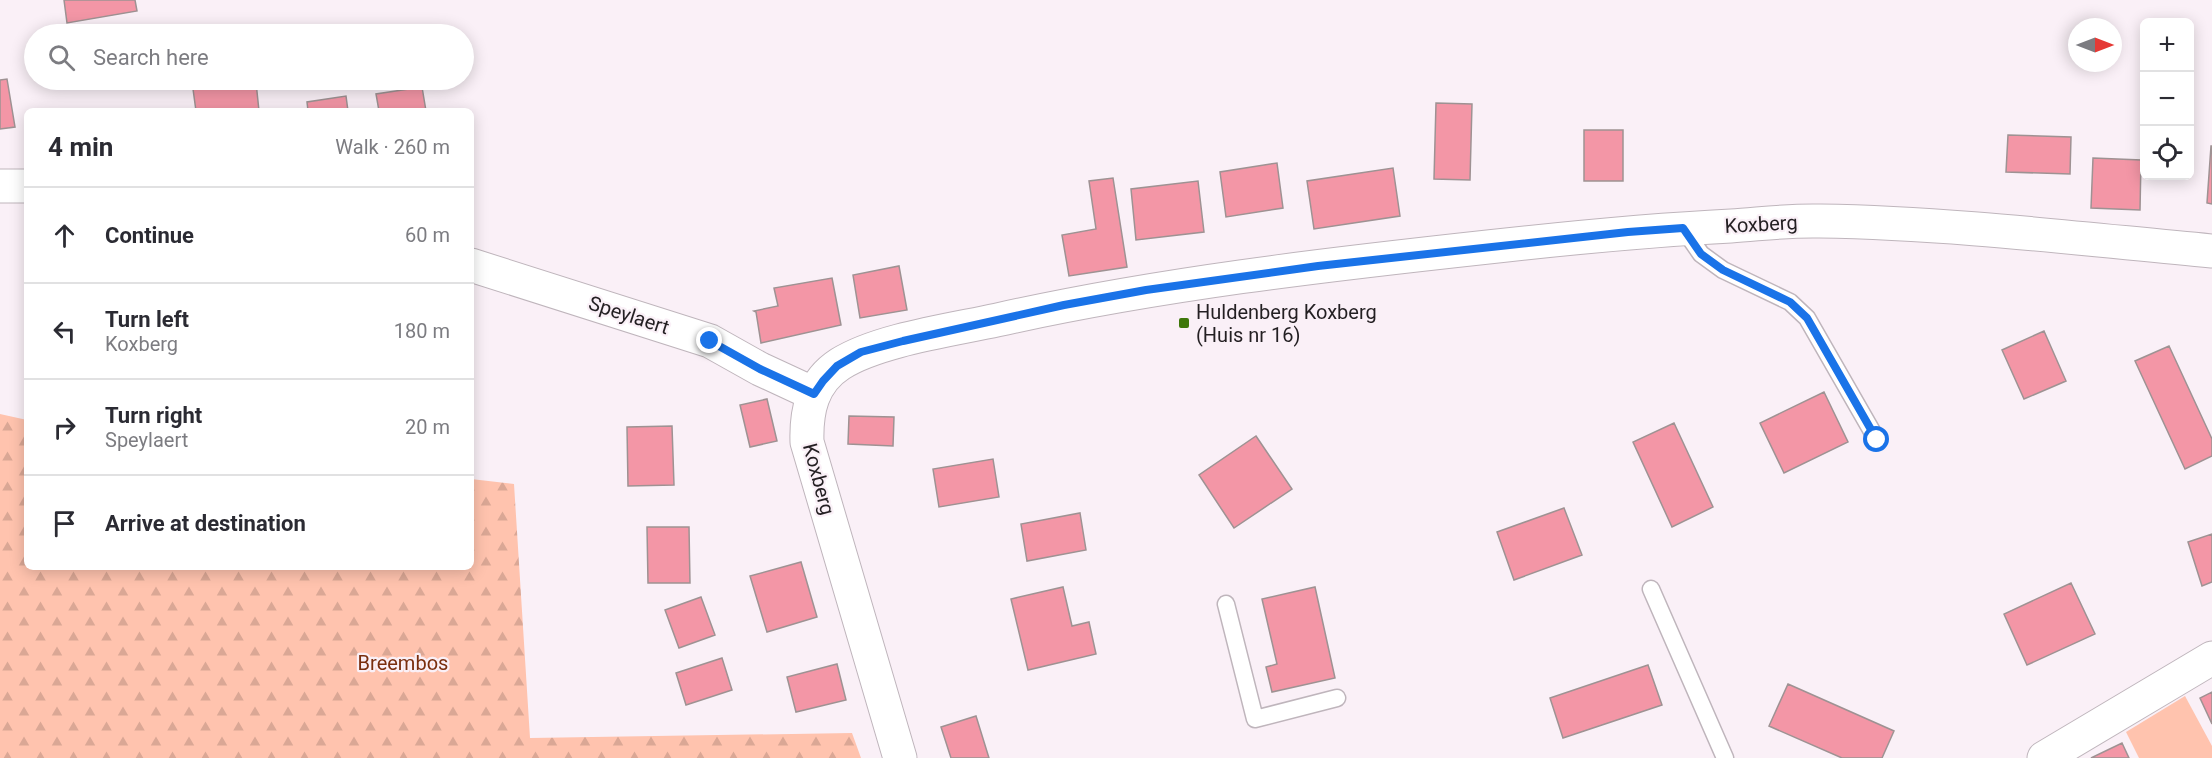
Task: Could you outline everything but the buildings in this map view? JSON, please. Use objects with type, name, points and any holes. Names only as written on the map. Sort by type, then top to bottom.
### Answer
[{"type":"street","points":[[0,186],[24,186]]},
{"type":"street","name":"Koxberg","points":[[900,758],[807,442],[807,415],[814,394],[837,366],[861,352],[1064,305],[1146,290],[1318,266],[1628,232],[1818,220],[1984,230],[2212,251]]},
{"type":"street","name":"Speylaert","points":[[474,266],[710,341],[760,369],[814,394]]},
{"type":"street","points":[[2044,758],[2212,658]]},
{"type":"lane","points":[[1683,228],[1701,254],[1723,270],[1790,302],[1807,318],[1877,440]]},
{"type":"lane","points":[[1651,589],[1725,758]]},
{"type":"lane","points":[[1226,604],[1255,719],[1337,698]]},
{"type":"green space","name":"Breembos","points":[[0,414],[24,419],[24,570],[474,570],[474,479],[514,484],[530,738],[852,733],[861,758],[0,758]]},
{"type":"green space","points":[[2185,696],[2212,746],[2212,758],[2139,758],[2126,732]]},
{"type":"place","name":"Huldenberg Koxberg (Huis nr 16)","points":[[1184,323]]},
{"type":"route","points":[[710,341],[760,369],[814,394],[837,366],[861,352],[1064,305],[1146,290],[1318,266],[1683,228],[1701,254],[1723,270],[1790,302],[1807,318],[1877,440]]}]
